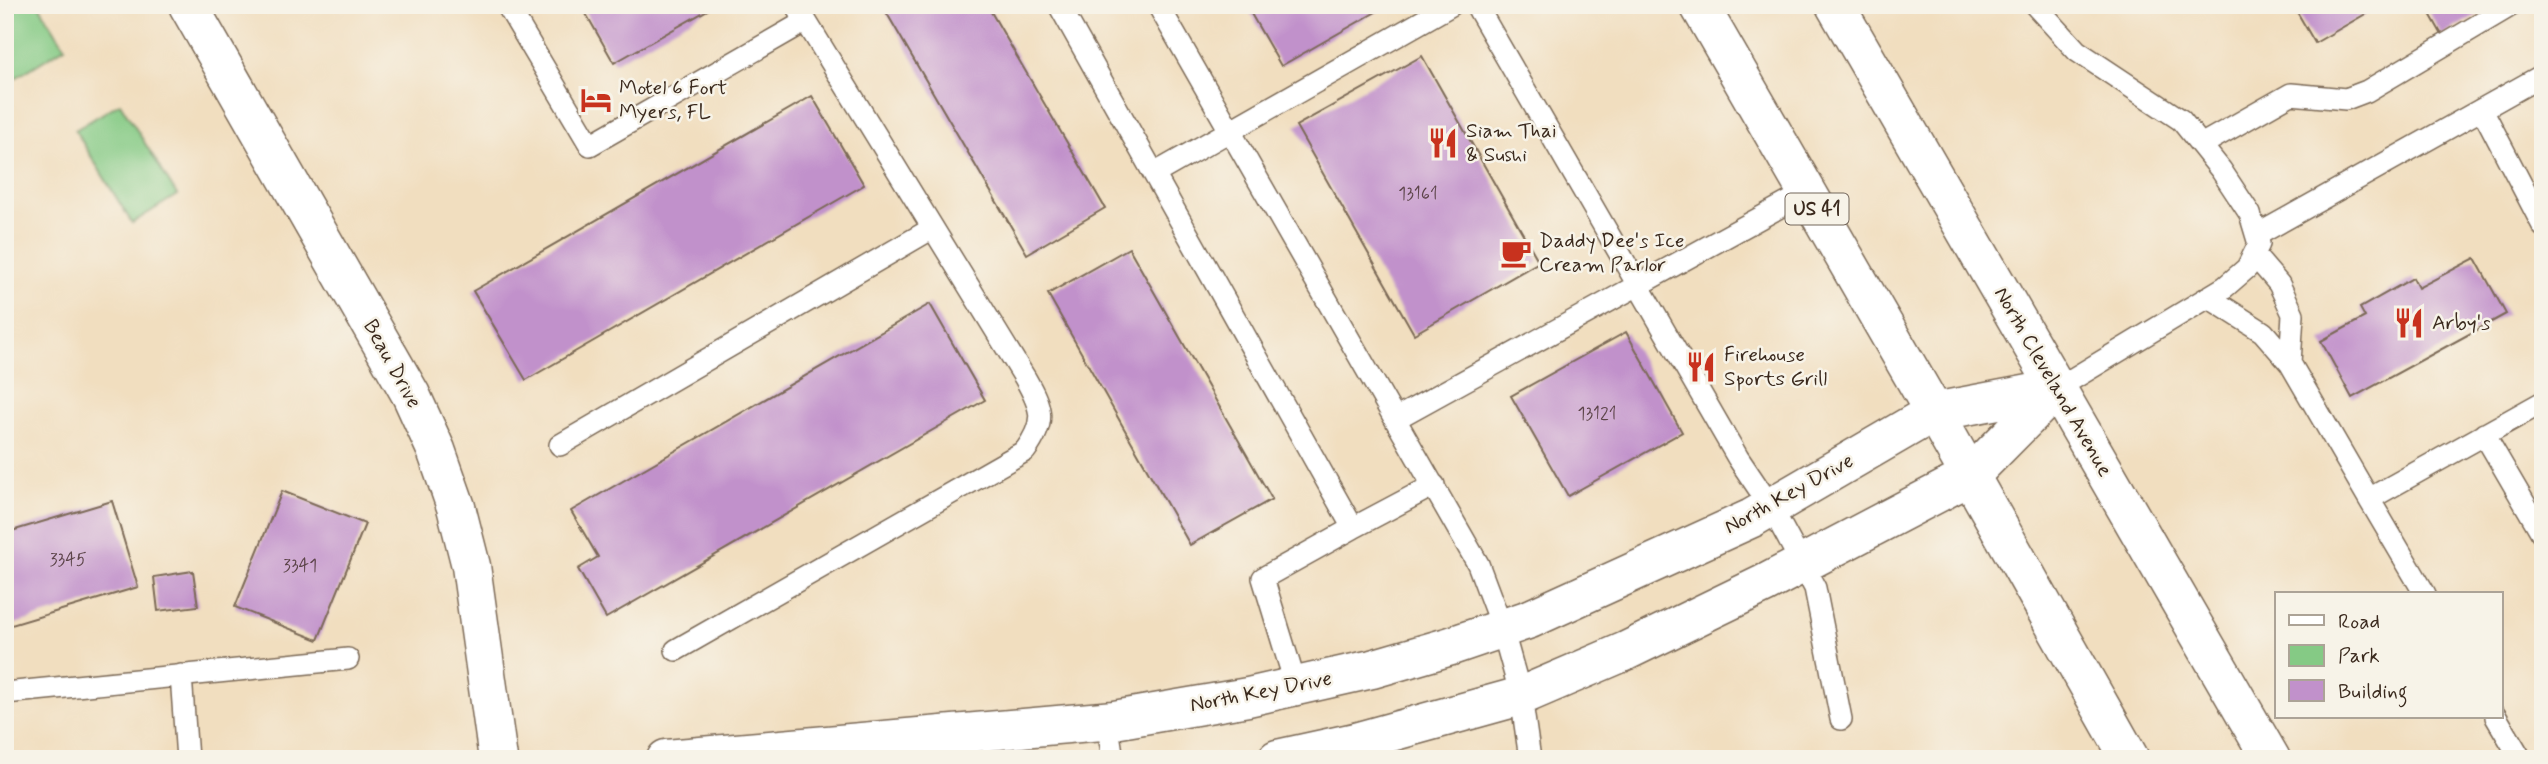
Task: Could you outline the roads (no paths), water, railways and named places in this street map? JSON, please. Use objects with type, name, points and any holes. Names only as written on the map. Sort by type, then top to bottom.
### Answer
[{"type":"street","name":"Beau Drive","points":[[188,5],[411,395],[436,450],[456,507],[471,566],[498,759]]},
{"type":"street","name":"US 41","points":[[1699,5],[2130,759]]},
{"type":"street","name":"North Cleveland Avenue","points":[[1835,5],[2271,759]]},
{"type":"street","name":"North Key Drive","points":[[666,759],[806,753],[1107,721],[1248,697],[1372,669],[1530,619],[1752,518],[1934,412],[2056,389]]},
{"type":"street","points":[[1277,759],[1355,742],[1521,696],[1626,651],[1970,476],[2056,389]]},
{"type":"lane","points":[[507,5],[590,145],[801,13],[1039,404],[1040,421],[1035,437],[1025,451],[676,650]]},
{"type":"lane","points":[[1059,5],[1353,528]]},
{"type":"lane","points":[[1158,5],[1478,564],[1502,628],[1521,696],[1530,759]]},
{"type":"lane","points":[[1154,174],[1451,5]]},
{"type":"lane","points":[[1476,5],[1738,458],[1771,507],[1803,563],[1815,588],[1841,719]]},
{"type":"lane","points":[[2035,5],[2077,51],[2181,120],[2221,170],[2250,214],[2255,245],[2279,284],[2293,314],[2290,363]]},
{"type":"lane","points":[[2201,145],[2291,94],[2346,99],[2367,90],[2512,5]]},
{"type":"lane","points":[[2056,389],[2225,287],[2246,268],[2255,245],[2543,75]]},
{"type":"lane","points":[[2482,109],[2543,226]]},
{"type":"lane","points":[[1395,419],[1807,192]]},
{"type":"lane","points":[[560,445],[933,228]]},
{"type":"lane","points":[[2208,297],[2263,332],[2290,363],[2424,592]]},
{"type":"lane","points":[[2369,499],[2543,402]]},
{"type":"lane","points":[[2484,434],[2543,535]]},
{"type":"lane","points":[[1296,687],[1263,578],[1433,485]]},
{"type":"lane","points":[[5,693],[348,659]]},
{"type":"lane","points":[[181,676],[187,759]]},
{"type":"lane","points":[[2497,718],[2521,759]]},
{"type":"lane","points":[[1107,721],[1113,759]]},
{"type":"place","name":"Motel 6 Fort Myers, FL","points":[[596,100]]},
{"type":"place","name":"Siam Thai & Sushi","points":[[1443,143]]},
{"type":"place","name":"Daddy Dee's Ice Cream Parlor","points":[[1516,253]]},
{"type":"place","name":"Arby's","points":[[2409,323]]},
{"type":"place","name":"Firehouse Sports Grill","points":[[1701,367]]}]
